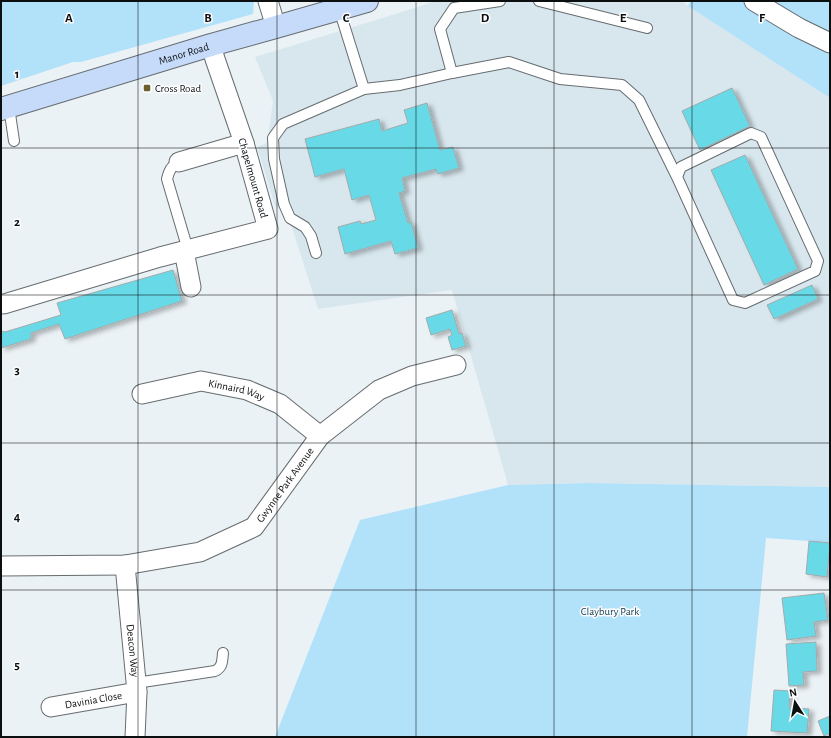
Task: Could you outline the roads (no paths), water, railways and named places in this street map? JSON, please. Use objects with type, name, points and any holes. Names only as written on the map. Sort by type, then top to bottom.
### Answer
[{"type":"main road","name":"Manor Road","points":[[5,108],[211,45],[276,28],[367,1]]},
{"type":"street","points":[[268,1],[276,28]]},
{"type":"street","points":[[754,1],[800,28],[830,42]]},
{"type":"street","name":"Chapelmount Road","points":[[4,304],[160,257],[268,230],[244,143],[211,45]]},
{"type":"street","points":[[179,162],[244,143]]},
{"type":"street","points":[[186,250],[192,287]]},
{"type":"street","name":"Gwynne Park Avenue","points":[[1,566],[126,565],[200,552],[254,527],[320,436],[379,390],[412,376],[456,366]]},
{"type":"street","name":"Kinnaird Way","points":[[142,394],[201,381],[247,390],[280,404],[320,436]]},
{"type":"street","name":"Deacon Way","points":[[126,565],[136,688],[135,737]]},
{"type":"street","name":"Davinia Close","points":[[51,708],[136,688]]},
{"type":"lane","points":[[452,73],[440,29],[454,8],[500,1]]},
{"type":"lane","points":[[539,1],[647,28]]},
{"type":"lane","points":[[339,9],[364,89]]},
{"type":"lane","points":[[316,253],[311,236],[306,227],[290,218],[284,204],[274,159],[273,138],[283,124],[364,89],[400,85],[509,62],[560,78],[622,85],[639,100],[677,177],[734,300],[745,303],[815,271],[818,261],[761,137],[751,133],[681,167],[677,177]]},
{"type":"lane","points":[[5,108],[14,141]]},
{"type":"lane","points":[[179,162],[170,170],[167,179],[186,250]]},
{"type":"lane","points":[[136,688],[220,669],[223,653]]},
{"type":"place","name":"Cross Road","points":[[147,88]]},
{"type":"park label","name":"Claybury Park","points":[[610,611]]}]
